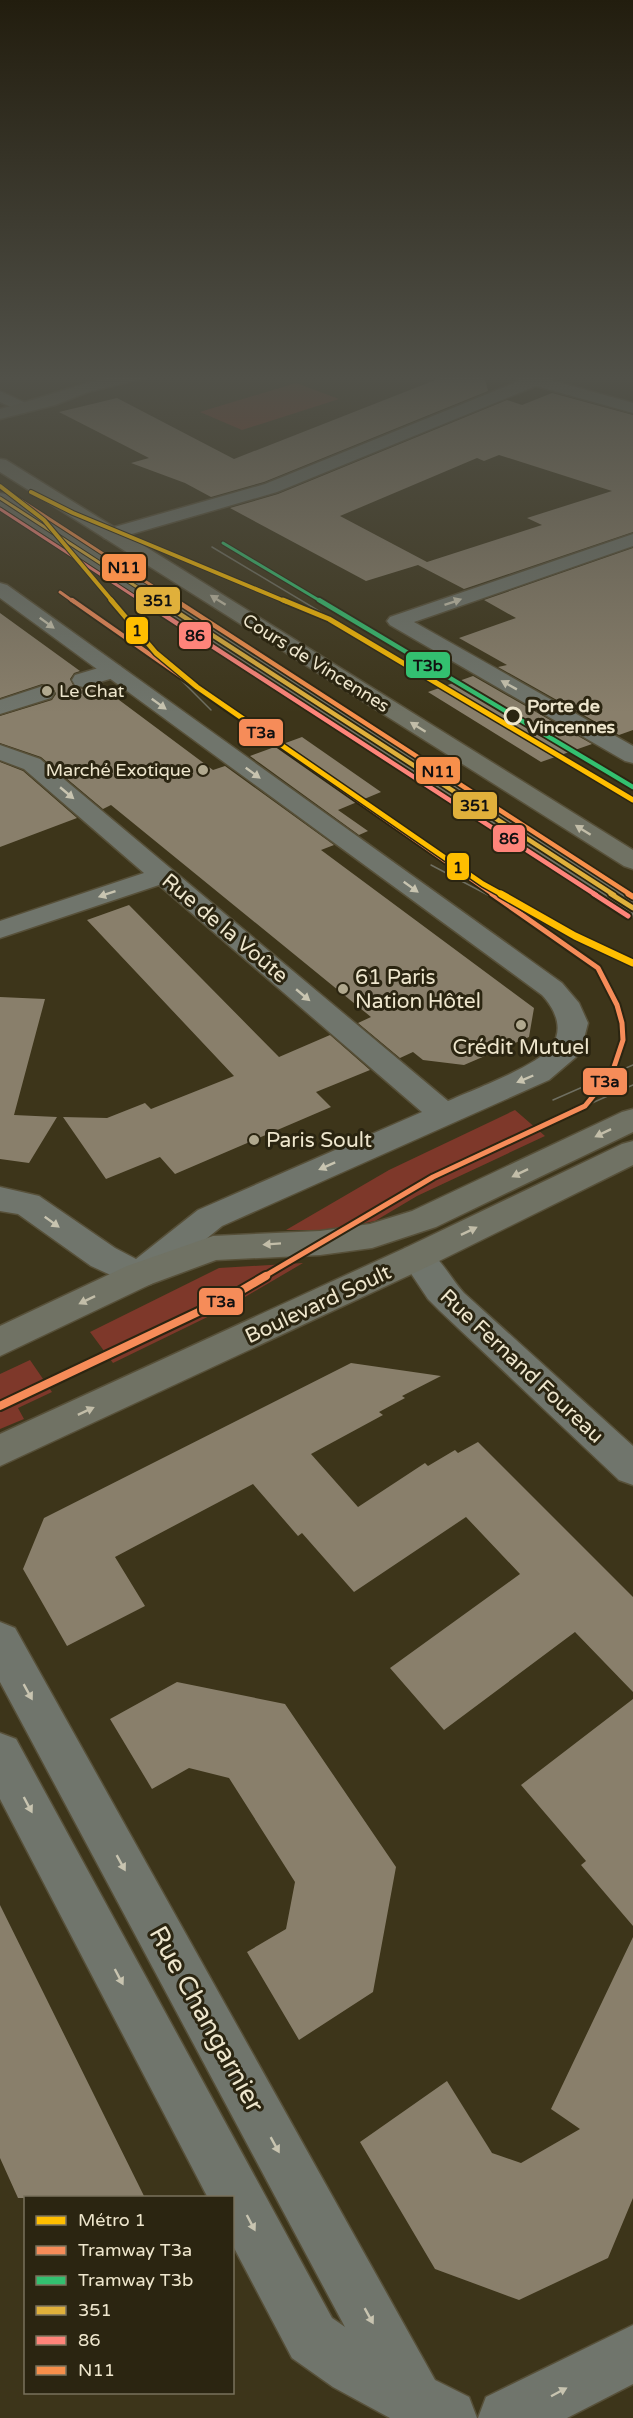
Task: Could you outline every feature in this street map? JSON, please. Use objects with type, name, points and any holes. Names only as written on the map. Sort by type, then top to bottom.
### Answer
[{"type":"main road","name":"Cours de Vincennes","points":[[38,488],[633,861]]},
{"type":"main road","name":"Cours de Vincennes","points":[[0,498],[633,908]]},
{"type":"main road","name":"Boulevard Soult","points":[[0,1342],[139,1275],[213,1248],[320,1243],[372,1236],[424,1219],[633,1119]]},
{"type":"main road","name":"Boulevard Soult","points":[[0,1451],[417,1257],[633,1152]]},
{"type":"street","points":[[111,534],[271,488]]},
{"type":"street","points":[[633,540],[397,621],[633,756]]},
{"type":"street","points":[[0,589],[112,670]]},
{"type":"street","points":[[83,680],[112,670]]},
{"type":"street","name":"Boulevard Soult","points":[[112,670],[552,989],[565,1003],[573,1023],[566,1050],[538,1073],[210,1218],[139,1275]]},
{"type":"street","points":[[0,707],[43,693]]},
{"type":"street","name":"Rue de la Voûte","points":[[0,752],[32,764],[444,1114]]},
{"type":"street","points":[[0,930],[163,875]]},
{"type":"street","points":[[0,1199],[27,1204],[103,1257],[139,1275]]},
{"type":"street","name":"Rue Fernand Foureau","points":[[417,1257],[440,1290],[452,1302],[633,1469]]},
{"type":"street","name":"Rue Changarnier","points":[[0,1641],[422,2413]]},
{"type":"street","name":"Rue Changarnier","points":[[0,1754],[312,2338],[422,2413]]},
{"type":"street","points":[[507,2418],[633,2353]]},
{"type":"shaded area","points":[[515,1110],[545,1136],[417,1196],[375,1221],[330,1230],[286,1230],[389,1170]]},
{"type":"shaded area","points":[[303,1263],[228,1307],[113,1363],[90,1332],[219,1268]]},
{"type":"shaded area","points":[[30,1360],[52,1392],[18,1408],[24,1419],[0,1429],[0,1374]]},
{"type":"building","points":[[194,488],[243,488],[211,497]]},
{"type":"building","points":[[293,488],[407,488],[340,516],[427,562],[542,525],[527,518],[612,491],[602,488],[633,488],[633,532],[464,589],[418,565],[366,581],[230,508]]},
{"type":"building","points":[[633,548],[633,730],[619,735],[498,667],[507,665],[459,638],[516,618],[484,600]]},
{"type":"building","points":[[0,613],[80,671],[74,673],[70,679],[74,687],[84,689],[99,685],[213,770],[225,766],[334,845],[321,850],[534,1008],[529,1037],[464,1065],[423,1060],[413,1052],[400,1058],[358,1023],[371,1017],[111,805],[103,809],[41,757],[0,743],[0,716],[52,700],[56,694],[53,687],[42,684],[0,698]]},
{"type":"building","points":[[473,676],[592,744],[541,762],[428,692]]},
{"type":"building","points":[[302,737],[381,792],[338,810],[368,831],[359,835],[250,756]]},
{"type":"building","points":[[0,762],[23,771],[77,818],[0,847]]},
{"type":"building","points":[[129,905],[279,1057],[330,1035],[370,1070],[316,1092],[331,1107],[175,1174],[160,1157],[106,1179],[63,1117],[107,1118],[145,1103],[151,1109],[234,1076],[87,920]]},
{"type":"building","points":[[0,997],[45,999],[14,1115],[57,1117],[29,1163],[0,1159]]},
{"type":"building","points":[[351,1363],[441,1376],[402,1396],[405,1398],[379,1412],[383,1415],[311,1454],[358,1507],[425,1463],[428,1466],[455,1450],[458,1453],[478,1442],[633,1597],[633,1692],[575,1632],[444,1730],[390,1668],[520,1574],[466,1517],[354,1592],[302,1533],[298,1536],[253,1484],[115,1557],[145,1606],[67,1646],[23,1569],[44,1518]]},
{"type":"building","points":[[177,1682],[285,1704],[396,1867],[373,1992],[299,2040],[247,1952],[286,1929],[295,1882],[229,1778],[189,1768],[152,1789],[110,1719]]},
{"type":"building","points":[[633,1699],[633,1926],[581,1865],[586,1861],[521,1785]]},
{"type":"building","points":[[0,1905],[144,2196],[24,2196],[24,2198],[18,2198],[0,2158]]},
{"type":"building","points":[[633,1937],[633,2198],[608,2258],[519,2300],[435,2269],[360,2142],[447,2081],[492,2153],[521,2163],[580,2129],[551,2109]]},
{"type":"tram line","name":"T3b","points":[[223,543],[633,787]]},
{"type":"tram line","points":[[212,547],[501,720]]},
{"type":"tram line","name":"T3a","points":[[0,1406],[230,1297],[433,1177],[585,1106],[612,1073],[623,1040],[622,1023],[617,1005],[598,968],[60,592]]},
{"type":"tram line","points":[[169,668],[211,710]]},
{"type":"tram line","points":[[616,789],[633,796]]},
{"type":"tram line","points":[[431,865],[520,912]]},
{"type":"tram line","points":[[553,1100],[633,1065]]},
{"type":"tram line","points":[[585,1106],[633,1085]]},
{"type":"metro line","name":"1","points":[[2,488],[44,520],[156,653],[197,687],[483,884],[575,936],[633,963]]},
{"type":"metro line","name":"1","points":[[31,492],[73,513],[329,619],[633,800]]},
{"type":"transit line","name":"N11","points":[[5,490],[633,897]]},
{"type":"transit line","name":"351","points":[[0,498],[633,908]]},
{"type":"transit line","name":"86","points":[[0,509],[628,916]]},
{"type":"place","name":"Le Chat","points":[[47,691]]},
{"type":"place","name":"Porte de Vincennes","points":[[513,716]]},
{"type":"place","name":"Marché Exotique","points":[[203,770]]},
{"type":"place","name":"61 Paris Nation Hôtel","points":[[343,989]]},
{"type":"place","name":"Crédit Mutuel","points":[[521,1025]]},
{"type":"place","name":"Paris Soult","points":[[254,1140]]}]
